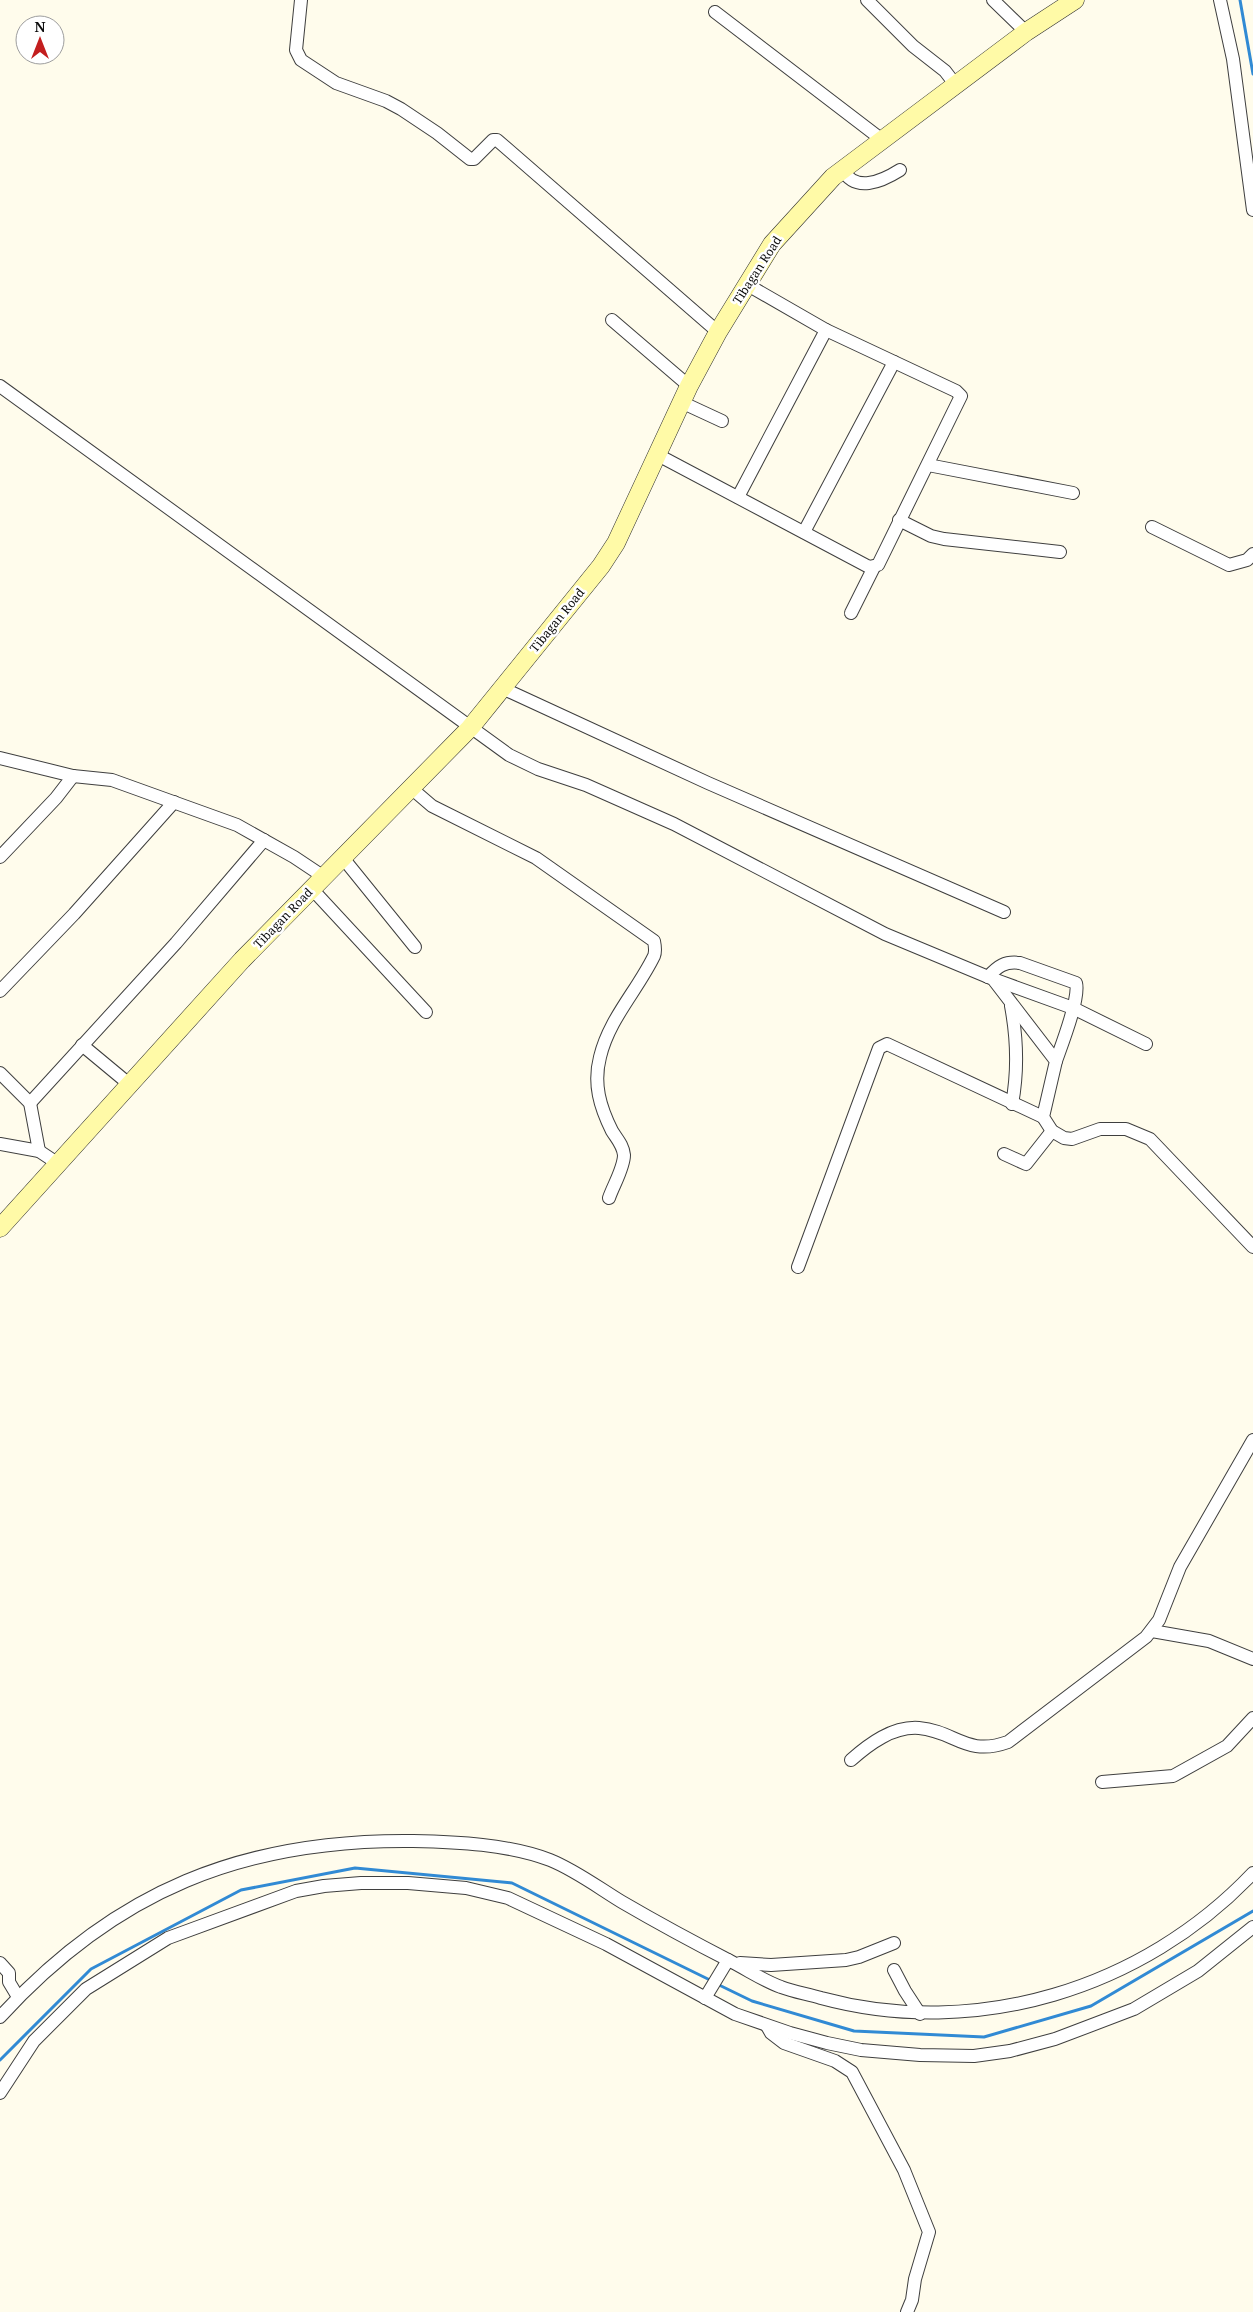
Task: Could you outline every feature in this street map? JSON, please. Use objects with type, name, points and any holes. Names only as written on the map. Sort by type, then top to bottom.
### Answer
[{"type":"main road","name":"Tibagan Road","points":[[0,1228],[242,960],[470,728],[601,566],[616,543],[681,402],[718,332],[772,244],[801,209],[842,169],[881,139],[1026,32],[1075,0]]},
{"type":"street","points":[[301,0],[296,50],[301,60],[336,83],[386,101],[407,113],[470,159],[474,159],[492,140],[499,141],[718,332]]},
{"type":"street","points":[[867,0],[913,46],[945,71],[956,84]]},
{"type":"street","points":[[993,0],[1026,32]]},
{"type":"street","points":[[1220,0],[1233,59],[1253,210]]},
{"type":"street","points":[[715,12],[881,139]]},
{"type":"street","points":[[842,169],[847,179],[855,183],[875,182],[900,170]]},
{"type":"street","points":[[746,284],[826,330],[956,391],[961,398],[878,565],[874,567],[851,613]]},
{"type":"street","points":[[612,320],[689,386]]},
{"type":"street","points":[[738,497],[826,330]]},
{"type":"street","points":[[804,532],[894,362]]},
{"type":"street","points":[[0,386],[509,755],[525,764],[586,785],[674,824],[885,934],[990,978],[1073,1008],[1146,1044]]},
{"type":"street","points":[[681,402],[722,422]]},
{"type":"street","points":[[656,454],[869,567],[874,567]]},
{"type":"street","points":[[928,465],[1073,493]]},
{"type":"street","points":[[899,520],[931,536],[944,540],[1060,552]]},
{"type":"street","points":[[1152,527],[1229,565],[1248,560],[1253,554]]},
{"type":"street","points":[[502,688],[708,782],[1004,912]]},
{"type":"street","points":[[0,758],[73,776],[112,780],[237,825],[264,840],[318,883],[426,1012]]},
{"type":"street","points":[[0,857],[56,798],[73,776]]},
{"type":"street","points":[[411,788],[432,806],[536,858],[654,941],[654,955],[618,1013],[603,1046],[596,1076],[602,1109],[624,1153],[608,1198]]},
{"type":"street","points":[[0,990],[74,914],[174,802]]},
{"type":"street","points":[[30,1103],[176,943],[264,840]]},
{"type":"street","points":[[342,858],[415,947]]},
{"type":"street","points":[[990,978],[1000,965],[1012,962],[1073,981],[1078,988],[1056,1061],[1043,1117]]},
{"type":"street","points":[[990,978],[1056,1061]]},
{"type":"street","points":[[1010,1001],[1016,1035],[1016,1080],[1012,1104]]},
{"type":"street","points":[[798,1267],[881,1046],[887,1044],[1043,1117],[1052,1132],[1064,1138],[1072,1138],[1100,1129],[1126,1129],[1150,1139],[1253,1247]]},
{"type":"street","points":[[82,1045],[130,1084]]},
{"type":"street","points":[[0,1073],[30,1103],[39,1151]]},
{"type":"street","points":[[1004,1154],[1026,1164],[1052,1132]]},
{"type":"street","points":[[0,1144],[39,1151],[57,1163]]},
{"type":"street","points":[[851,1760],[870,1743],[902,1730],[924,1729],[981,1748],[996,1747],[1008,1742],[1152,1631],[1180,1567],[1253,1440]]},
{"type":"street","points":[[1152,1631],[1209,1641],[1253,1659]]},
{"type":"street","points":[[1102,1782],[1173,1776],[1226,1746],[1253,1718]]},
{"type":"street","points":[[0,2017],[18,1997],[70,1950],[102,1926],[148,1898],[185,1880],[229,1866],[271,1854],[322,1844],[430,1842],[518,1851],[552,1861],[728,1964],[781,1987],[856,2007],[920,2014],[983,2010],[1038,1999],[1078,1987],[1134,1962],[1186,1932],[1228,1899],[1253,1873]]},
{"type":"street","points":[[0,2093],[34,2041],[86,1989],[168,1938],[296,1891],[324,1886],[361,1883],[408,1883],[466,1888],[508,1898],[606,1944],[707,1995],[735,2014],[767,2026],[862,2050],[920,2055],[974,2056],[1010,2051],[1055,2039],[1134,2009],[1198,1971],[1253,1927]]},
{"type":"street","points":[[728,1964],[771,1965],[846,1960],[860,1957],[894,1943]]},
{"type":"street","points":[[0,1963],[9,1973],[9,1982],[18,1997]]},
{"type":"street","points":[[707,1995],[728,1964]]},
{"type":"street","points":[[894,1970],[920,2014]]},
{"type":"street","points":[[767,2026],[771,2033],[784,2042],[836,2061],[852,2072],[904,2170],[928,2232],[915,2279],[912,2300],[907,2312]]},
{"type":"waterway","points":[[1240,0],[1253,74]]},
{"type":"waterway","points":[[0,2060],[91,1969],[241,1890],[355,1868],[512,1883],[712,1981]]},
{"type":"waterway","points":[[717,1984],[752,2001],[854,2031],[984,2037],[1091,2006],[1253,1911]]}]
